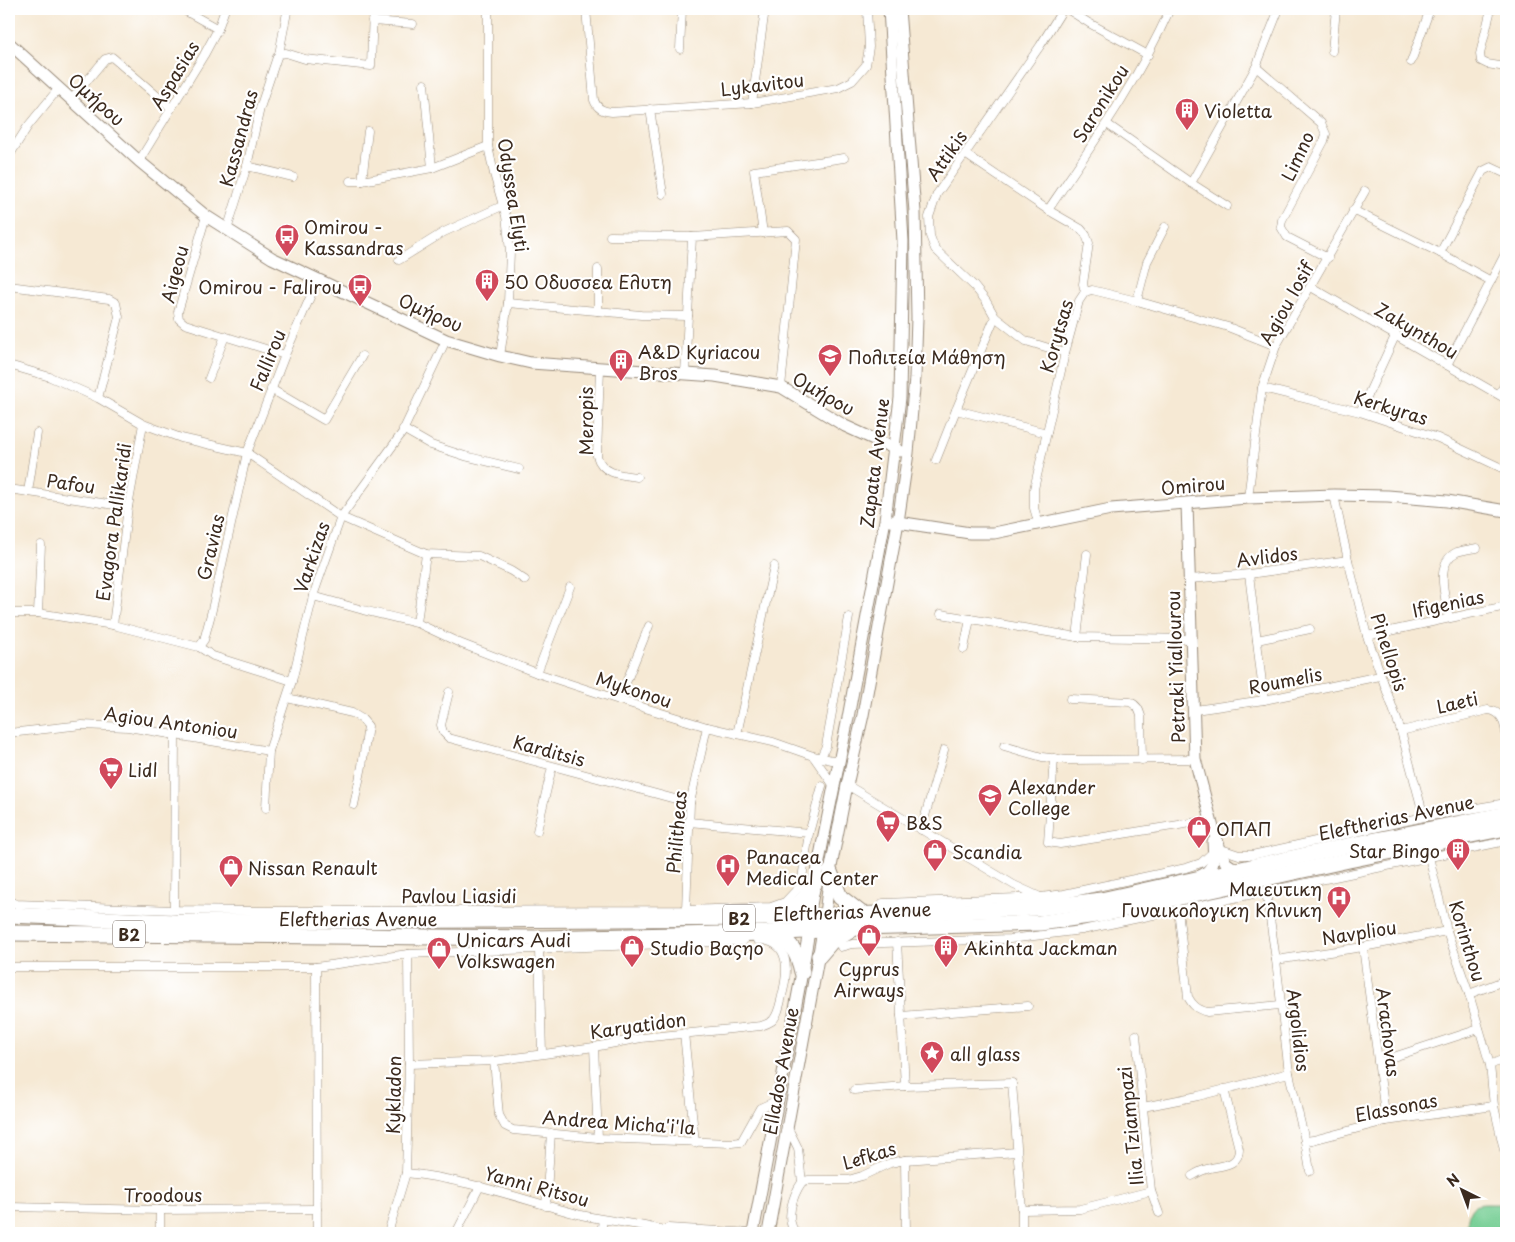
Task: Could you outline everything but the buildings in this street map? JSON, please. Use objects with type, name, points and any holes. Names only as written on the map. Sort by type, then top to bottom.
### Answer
[{"type":"highway","name":"Eleftherias Avenue","points":[[9,933],[538,938],[766,930],[816,923],[1039,908],[1101,900],[1346,846],[1506,814]]},
{"type":"highway","name":"Eleftherias Avenue","points":[[860,921],[974,933],[1040,924],[1102,914],[1506,828]]},
{"type":"highway","points":[[819,956],[826,947],[860,921],[840,897],[830,872]]},
{"type":"highway","points":[[802,972],[799,958],[793,948],[784,939],[766,930],[794,908],[808,894],[816,880]]},
{"type":"highway","name":"Eleftherias Avenue","points":[[9,915],[177,922],[309,921],[364,915],[766,930]]},
{"type":"main road","name":"Zapata Avenue","points":[[816,923],[816,880],[828,786],[839,760],[848,723],[885,520],[900,398],[903,241],[889,9]]},
{"type":"main road","name":"Zapata Avenue","points":[[816,923],[830,872],[863,715],[898,522],[908,453],[915,378],[917,318],[915,212],[899,9]]},
{"type":"main road","name":"Ομήρου","points":[[9,43],[139,161],[206,216],[272,258],[446,340],[500,356],[531,362],[715,376],[781,387],[845,426],[894,449],[908,453]]},
{"type":"main road","name":"Omirou","points":[[885,520],[979,534],[1002,532],[1102,511],[1248,498],[1334,495],[1388,496],[1447,501],[1506,511]]},
{"type":"main road","name":"Petraki Yiallourou","points":[[1187,504],[1195,710],[1195,759],[1217,850],[1213,866],[1209,872],[1189,881]]},
{"type":"main road","points":[[1217,850],[1228,865],[1244,869]]},
{"type":"main road","name":"Ellados Avenue","points":[[768,1233],[819,956],[816,923]]},
{"type":"main road","name":"Ellados Avenue","points":[[753,1233],[802,972],[816,923]]},
{"type":"street","name":"Aspasias","points":[[182,9],[218,30]]},
{"type":"street","name":"Aspasias","points":[[139,161],[218,30],[225,9]]},
{"type":"street","points":[[279,54],[286,53],[305,59],[371,66],[373,9]]},
{"type":"street","name":"Odyssea Elyti","points":[[488,9],[488,146],[506,216],[510,251],[508,303],[500,356]]},
{"type":"street","name":"Lykavitou","points":[[586,9],[593,95],[596,106],[606,112],[752,103],[832,90],[852,81],[863,70],[868,58],[869,46],[867,9]]},
{"type":"street","points":[[680,49],[682,9]]},
{"type":"street","points":[[752,103],[765,9]]},
{"type":"street","name":"Attikis","points":[[1063,9],[1040,46],[937,194],[929,217],[930,236],[935,250],[974,286],[986,301],[995,317],[1026,341],[1065,353]]},
{"type":"street","points":[[1067,9],[1148,55]]},
{"type":"street","name":"Saronikou","points":[[1048,210],[1107,124],[1148,55],[1170,9]]},
{"type":"street","points":[[1190,183],[1256,67],[1279,9]]},
{"type":"street","points":[[1332,51],[1336,9]]},
{"type":"street","points":[[1411,62],[1430,9]]},
{"type":"street","points":[[1491,9],[1480,54],[1482,61],[1487,64],[1506,67]]},
{"type":"street","name":"Kassandras","points":[[228,230],[247,166],[260,108],[276,58],[279,54],[287,12]]},
{"type":"street","points":[[372,21],[413,24]]},
{"type":"street","points":[[72,99],[105,59],[112,57],[171,108]]},
{"type":"street","name":"Limno","points":[[1256,67],[1321,123],[1325,129],[1324,141],[1282,220],[1281,227],[1287,237],[1328,258]]},
{"type":"street","points":[[424,84],[432,168]]},
{"type":"street","points":[[9,156],[28,126],[59,88]]},
{"type":"street","points":[[650,109],[663,194]]},
{"type":"street","points":[[1107,124],[1190,183],[1228,206]]},
{"type":"street","points":[[362,181],[368,131]]},
{"type":"street","points":[[350,181],[362,181],[432,168],[488,146]]},
{"type":"street","points":[[965,154],[1048,210],[1081,229],[1089,243],[1083,284],[1085,292]]},
{"type":"street","points":[[763,233],[754,171],[844,158]]},
{"type":"street","points":[[247,166],[293,177]]},
{"type":"street","points":[[1440,253],[1483,171],[1491,167],[1506,174]]},
{"type":"street","name":"Agiou Iosif","points":[[1248,498],[1262,388],[1276,346],[1365,191]]},
{"type":"street","points":[[399,260],[444,232],[502,206]]},
{"type":"street","points":[[1353,210],[1440,253],[1491,281]]},
{"type":"street","name":"Aigeou","points":[[206,216],[178,312],[179,319],[185,324],[285,355]]},
{"type":"street","points":[[1137,301],[1147,262],[1165,227]]},
{"type":"street","points":[[610,236],[692,237],[788,231],[796,239],[781,387]]},
{"type":"street","points":[[685,374],[692,237]]},
{"type":"street","points":[[1447,365],[1506,252]]},
{"type":"street","points":[[598,269],[598,311]]},
{"type":"street","name":"Fallirou","points":[[247,453],[285,355],[318,279]]},
{"type":"street","points":[[9,286],[109,299],[116,303],[119,317],[98,398]]},
{"type":"street","name":"Zakynthou","points":[[1311,287],[1396,334],[1506,399]]},
{"type":"street","name":"Korytsas","points":[[1039,525],[1034,508],[1034,489],[1065,353],[1079,301],[1085,292],[1092,290],[1137,301],[1228,327],[1276,346]]},
{"type":"street","points":[[508,303],[688,316]]},
{"type":"street","points":[[936,460],[995,317]]},
{"type":"street","points":[[1360,412],[1396,334]]},
{"type":"street","points":[[209,378],[224,336]]},
{"type":"street","name":"Varkizas","points":[[266,808],[269,752],[292,681],[314,596],[341,517],[404,429],[446,340]]},
{"type":"street","points":[[271,390],[324,420],[362,356]]},
{"type":"street","points":[[9,365],[50,377],[98,398],[143,424],[181,438],[247,453],[341,517],[426,554],[479,556],[511,570],[525,580]]},
{"type":"street","name":"Meropis","points":[[600,368],[597,456],[599,462],[614,474],[637,477]]},
{"type":"street","points":[[1498,394],[1506,382]]},
{"type":"street","name":"Kerkyras","points":[[1262,388],[1360,412],[1444,440],[1506,470]]},
{"type":"street","points":[[956,410],[1047,433]]},
{"type":"street","name":"Evagora Pallikaridi","points":[[114,624],[128,507],[143,424]]},
{"type":"street","points":[[404,429],[431,445],[465,456],[519,469]]},
{"type":"street","points":[[28,492],[37,433]]},
{"type":"street","name":"Gravias","points":[[199,647],[204,640],[211,614],[247,453]]},
{"type":"street","name":"Pafou","points":[[9,489],[128,507]]},
{"type":"street","name":"Pinellopis","points":[[1334,495],[1367,636],[1401,731],[1424,817]]},
{"type":"street","points":[[38,613],[42,545]]},
{"type":"street","points":[[1449,618],[1443,567],[1458,552],[1477,548]]},
{"type":"street","points":[[417,623],[426,554]]},
{"type":"street","points":[[1077,638],[1087,554]]},
{"type":"street","name":"Avlidos","points":[[1190,579],[1249,574],[1348,560]]},
{"type":"street","points":[[737,734],[774,566]]},
{"type":"street","points":[[1249,574],[1264,700]]},
{"type":"street","points":[[537,673],[570,587]]},
{"type":"street","name":"Mykonou","points":[[314,596],[417,623],[454,641],[537,673],[619,700],[707,727],[773,742],[817,757],[839,760]]},
{"type":"street","name":"Ifigenias","points":[[1367,636],[1506,606]]},
{"type":"street","points":[[9,613],[38,613],[114,624],[199,647],[213,656],[292,681]]},
{"type":"street","points":[[941,614],[1077,638],[1192,639]]},
{"type":"street","points":[[828,786],[817,757],[826,746],[849,617]]},
{"type":"street","points":[[964,649],[970,619]]},
{"type":"street","points":[[619,700],[649,626]]},
{"type":"street","points":[[1257,640],[1310,629]]},
{"type":"street","name":"Roumelis","points":[[1195,710],[1264,700],[1380,676]]},
{"type":"street","name":"Karditsis","points":[[449,692],[441,725],[443,732],[449,738],[690,803]]},
{"type":"street","points":[[287,698],[352,713],[362,719],[368,726],[354,806]]},
{"type":"street","points":[[1070,699],[1130,702],[1135,704],[1141,716],[1142,760]]},
{"type":"street","name":"Laeti","points":[[1401,731],[1488,710],[1496,712],[1500,716],[1506,733]]},
{"type":"street","name":"Agiou Antoniou","points":[[9,733],[82,725],[128,727],[269,752]]},
{"type":"street","name":"Philitheas","points":[[686,910],[690,803],[707,727]]},
{"type":"street","points":[[174,910],[175,735]]},
{"type":"street","points":[[1004,746],[1042,757],[1066,760],[1195,759]]},
{"type":"street","points":[[921,830],[944,750]]},
{"type":"street","points":[[1054,758],[1048,842],[1060,844],[1212,824]]},
{"type":"street","points":[[537,831],[552,767]]},
{"type":"street","name":"Pavlou Liasidi","points":[[9,901],[16,904],[42,906],[174,910],[321,911],[364,915],[770,907],[785,902],[798,890],[803,881],[808,833],[828,786]]},
{"type":"street","points":[[847,786],[1014,885],[1041,897]]},
{"type":"street","points":[[883,903],[1041,897],[1064,894],[1186,868],[1201,863],[1217,850],[1239,855],[1252,855],[1424,817],[1506,803]]},
{"type":"street","points":[[688,822],[808,833]]},
{"type":"street","points":[[841,947],[852,944],[897,942],[974,933],[1010,939],[1082,930],[1506,840]]},
{"type":"street","name":"Korinthou","points":[[1429,857],[1446,931],[1470,994],[1490,1065],[1494,1106],[1504,1150]]},
{"type":"street","name":"Argolidios","points":[[1266,891],[1289,1073],[1310,1171]]},
{"type":"street","points":[[1178,909],[1188,997],[1192,1004],[1206,1012],[1280,1005]]},
{"type":"street","points":[[309,921],[321,911]]},
{"type":"street","points":[[9,968],[316,967],[408,954],[539,950],[766,930]]},
{"type":"street","name":"Karyatidon","points":[[408,1064],[494,1061],[594,1047],[641,1038],[761,1026],[773,1020],[780,1006],[787,966],[782,951],[772,942],[766,930]]},
{"type":"street","name":"Navpliou","points":[[1276,960],[1363,947],[1446,931]]},
{"type":"street","points":[[897,942],[905,1086]]},
{"type":"street","name":"Arachovas","points":[[1363,947],[1386,1122]]},
{"type":"street","points":[[539,950],[542,1053]]},
{"type":"street","name":"Kykladon","points":[[388,1233],[406,1173],[408,954]]},
{"type":"street","points":[[316,967],[317,1233]]},
{"type":"street","points":[[1470,994],[1506,980]]},
{"type":"street","points":[[901,1016],[1028,1006]]},
{"type":"street","points":[[1378,1062],[1479,1029]]},
{"type":"street","points":[[684,1033],[695,1143]]},
{"type":"street","name":"Ilia Tziampazi","points":[[1136,1035],[1151,1191],[1159,1213]]},
{"type":"street","points":[[594,1047],[598,1138]]},
{"type":"street","points":[[1490,1065],[1506,1058]]},
{"type":"street","name":"Andrea Micha'i'la","points":[[494,1061],[499,1115],[502,1124],[508,1129],[513,1130],[598,1138],[695,1143],[741,1142],[760,1108],[778,1100]]},
{"type":"street","points":[[1143,1107],[1289,1073]]},
{"type":"street","points":[[854,1090],[905,1086],[1012,1083],[1022,1210],[1022,1233]]},
{"type":"street","points":[[1192,1176],[1204,1169],[1228,1165],[1237,1159],[1239,1154],[1224,1089]]},
{"type":"street","name":"Elassonas","points":[[1305,1141],[1386,1122],[1494,1106]]},
{"type":"street","points":[[788,1126],[798,1148],[802,1182],[794,1198],[790,1221],[796,1233]]},
{"type":"street","points":[[546,1206],[551,1133]]},
{"type":"street","name":"Lefkas","points":[[802,1182],[808,1180],[848,1180],[862,1176],[890,1163],[905,1160],[1017,1152]]},
{"type":"street","points":[[905,1160],[906,1233]]},
{"type":"street","name":"Yanni Ritsou","points":[[406,1173],[436,1176],[480,1186],[546,1206],[603,1220],[659,1228],[753,1233]]},
{"type":"street","points":[[456,1233],[480,1186]]},
{"type":"street","points":[[1022,1210],[1080,1208],[1151,1191]]},
{"type":"street","name":"Troodous","points":[[9,1207],[160,1210],[317,1209]]},
{"type":"street","points":[[160,1210],[160,1233]]},
{"type":"street","points":[[601,1233],[603,1220]]},
{"type":"street","name":"Yanni Ritsou","points":[[659,1228],[675,1233]]},
{"type":"green space","points":[[1481,1204],[1506,1204],[1506,1233],[1466,1233],[1469,1214],[1476,1206]]},
{"type":"place","name":"Violetta","points":[[1187,131]]},
{"type":"place","name":"Omirou - Kassandras","points":[[287,257]]},
{"type":"place","name":"50 Οδυσσεα Ελυτη","points":[[487,302]]},
{"type":"place","name":"Omirou - Falirou","points":[[360,307]]},
{"type":"place","name":"Πολιτεία Μάθηση","points":[[830,377]]},
{"type":"place","name":"A&D Kyriacou Bros","points":[[621,382]]},
{"type":"place","name":"Lidl","points":[[111,790]]},
{"type":"place","name":"Alexander College","points":[[990,817]]},
{"type":"place","name":"B&S","points":[[888,843]]},
{"type":"place","name":"ΟΠΑΠ","points":[[1199,849]]},
{"type":"place","name":"Star Bingo","points":[[1458,871]]},
{"type":"place","name":"Scandia","points":[[935,872]]},
{"type":"place","name":"Panacea Medical Center","points":[[728,887]]},
{"type":"place","name":"Nissan Renault","points":[[231,888]]},
{"type":"place","name":"Μαιευτικη Γυναικολογικη Κλινικη","points":[[1339,919]]},
{"type":"place","name":"Cyprus Airways","points":[[869,957]]},
{"type":"place","name":"Studio Βαςηο","points":[[632,968]]},
{"type":"place","name":"Αkinhta Jackman","points":[[946,968]]},
{"type":"place","name":"Unicars Audi Volkswagen","points":[[439,970]]},
{"type":"place","name":"all glass","points":[[932,1074]]}]
